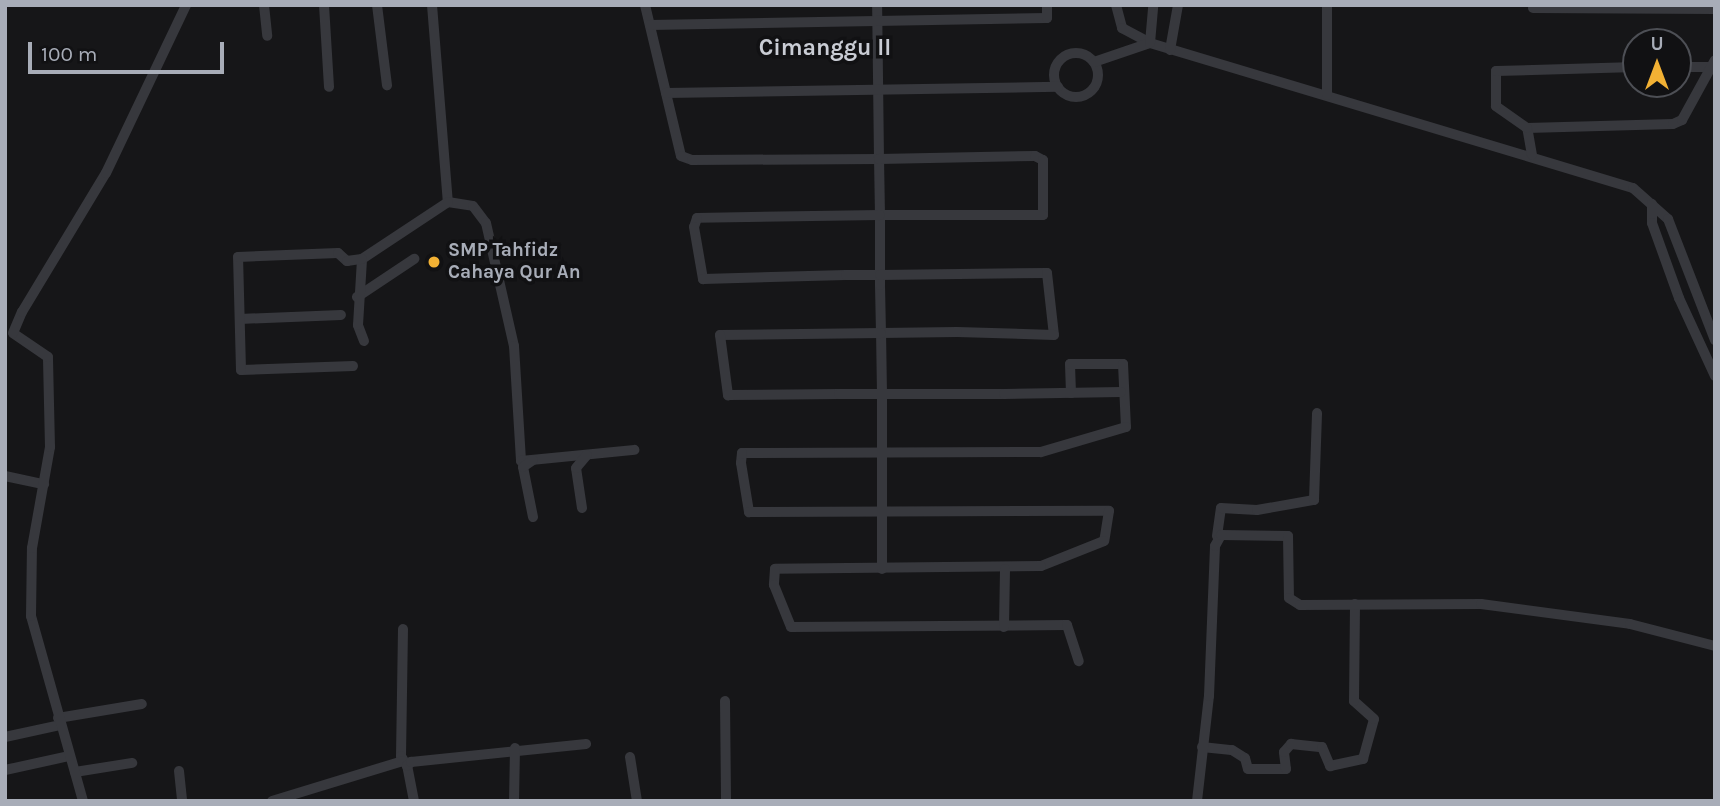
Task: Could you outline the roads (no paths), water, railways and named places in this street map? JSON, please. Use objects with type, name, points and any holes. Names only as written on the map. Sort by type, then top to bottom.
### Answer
[{"type":"street","points":[[83,801],[40,657],[30,600],[33,535],[50,447],[48,357],[15,338],[15,326],[106,173],[186,5]]},
{"type":"street","points":[[264,5],[267,36]]},
{"type":"street","points":[[324,5],[329,87]]},
{"type":"street","points":[[377,5],[387,85]]},
{"type":"street","points":[[432,5],[448,202]]},
{"type":"street","points":[[645,5],[685,159],[1035,156],[1043,160],[1043,215],[697,218],[694,227],[703,279],[1047,273],[1054,335],[881,332],[720,335],[719,346],[728,395],[1121,392]]},
{"type":"street","points":[[877,5],[882,569]]},
{"type":"street","points":[[650,25],[1047,18],[1047,5]]},
{"type":"street","points":[[1116,5],[1122,28],[1170,50],[1608,177],[1652,204],[1668,219],[1715,340]]},
{"type":"street","points":[[1150,43],[1153,5]]},
{"type":"street","points":[[1170,50],[1178,5]]},
{"type":"street","points":[[1326,95],[1327,5]]},
{"type":"street","points":[[1533,8],[1715,9]]},
{"type":"street","points":[[1094,62],[1150,43]]},
{"type":"street","points":[[666,93],[1058,87],[1070,96],[1090,92],[1097,81],[1094,62],[1083,54],[1063,57],[1055,69],[1058,87]]},
{"type":"street","points":[[1692,66],[1713,64]]},
{"type":"street","points":[[1622,67],[1499,68],[1495,75],[1496,106],[1527,128],[1673,124],[1682,120],[1713,64]]},
{"type":"street","points":[[1527,128],[1532,155]]},
{"type":"street","points":[[353,366],[241,370],[238,257],[338,253],[347,261],[362,259],[448,202],[473,206],[486,223],[514,346],[521,461],[634,450]]},
{"type":"street","points":[[1652,204],[1651,223],[1679,298],[1715,376]]},
{"type":"street","points":[[362,259],[357,297],[358,325],[364,341]]},
{"type":"street","points":[[357,297],[414,259]]},
{"type":"street","points":[[240,319],[341,314]]},
{"type":"street","points":[[1071,393],[1070,364],[1123,364],[1121,392],[1126,427],[1041,452],[882,450],[743,453],[741,463],[749,512],[1109,511],[1104,541],[1041,566],[1004,569],[775,569],[774,585],[790,626],[1067,625],[1079,661]]},
{"type":"street","points":[[1197,801],[1209,704],[1217,536],[1221,508],[1257,510],[1314,500],[1317,413]]},
{"type":"street","points":[[582,508],[576,468],[587,455]]},
{"type":"street","points":[[533,460],[523,467],[533,517]]},
{"type":"street","points":[[5,476],[44,484]]},
{"type":"street","points":[[1217,536],[1287,537],[1288,591],[1293,603],[1481,604],[1630,624],[1715,646]]},
{"type":"street","points":[[1004,569],[1004,627]]},
{"type":"street","points":[[1202,747],[1232,750],[1245,758],[1248,769],[1286,769],[1284,752],[1291,744],[1322,747],[1330,766],[1363,759],[1374,719],[1354,701],[1355,604]]},
{"type":"street","points":[[403,629],[405,764],[414,801]]},
{"type":"street","points":[[725,701],[726,801]]},
{"type":"street","points":[[5,737],[142,704]]},
{"type":"street","points":[[272,801],[411,762],[515,748],[586,744]]},
{"type":"street","points":[[514,801],[515,748]]},
{"type":"street","points":[[5,770],[69,756]]},
{"type":"street","points":[[630,757],[637,801]]},
{"type":"street","points":[[75,772],[132,763]]},
{"type":"street","points":[[179,771],[182,801]]},
{"type":"place","name":"SMP Tahfidz Cahaya Qur An","points":[[434,262]]},
{"type":"district","name":"Cimanggu II","points":[[825,48]]}]
